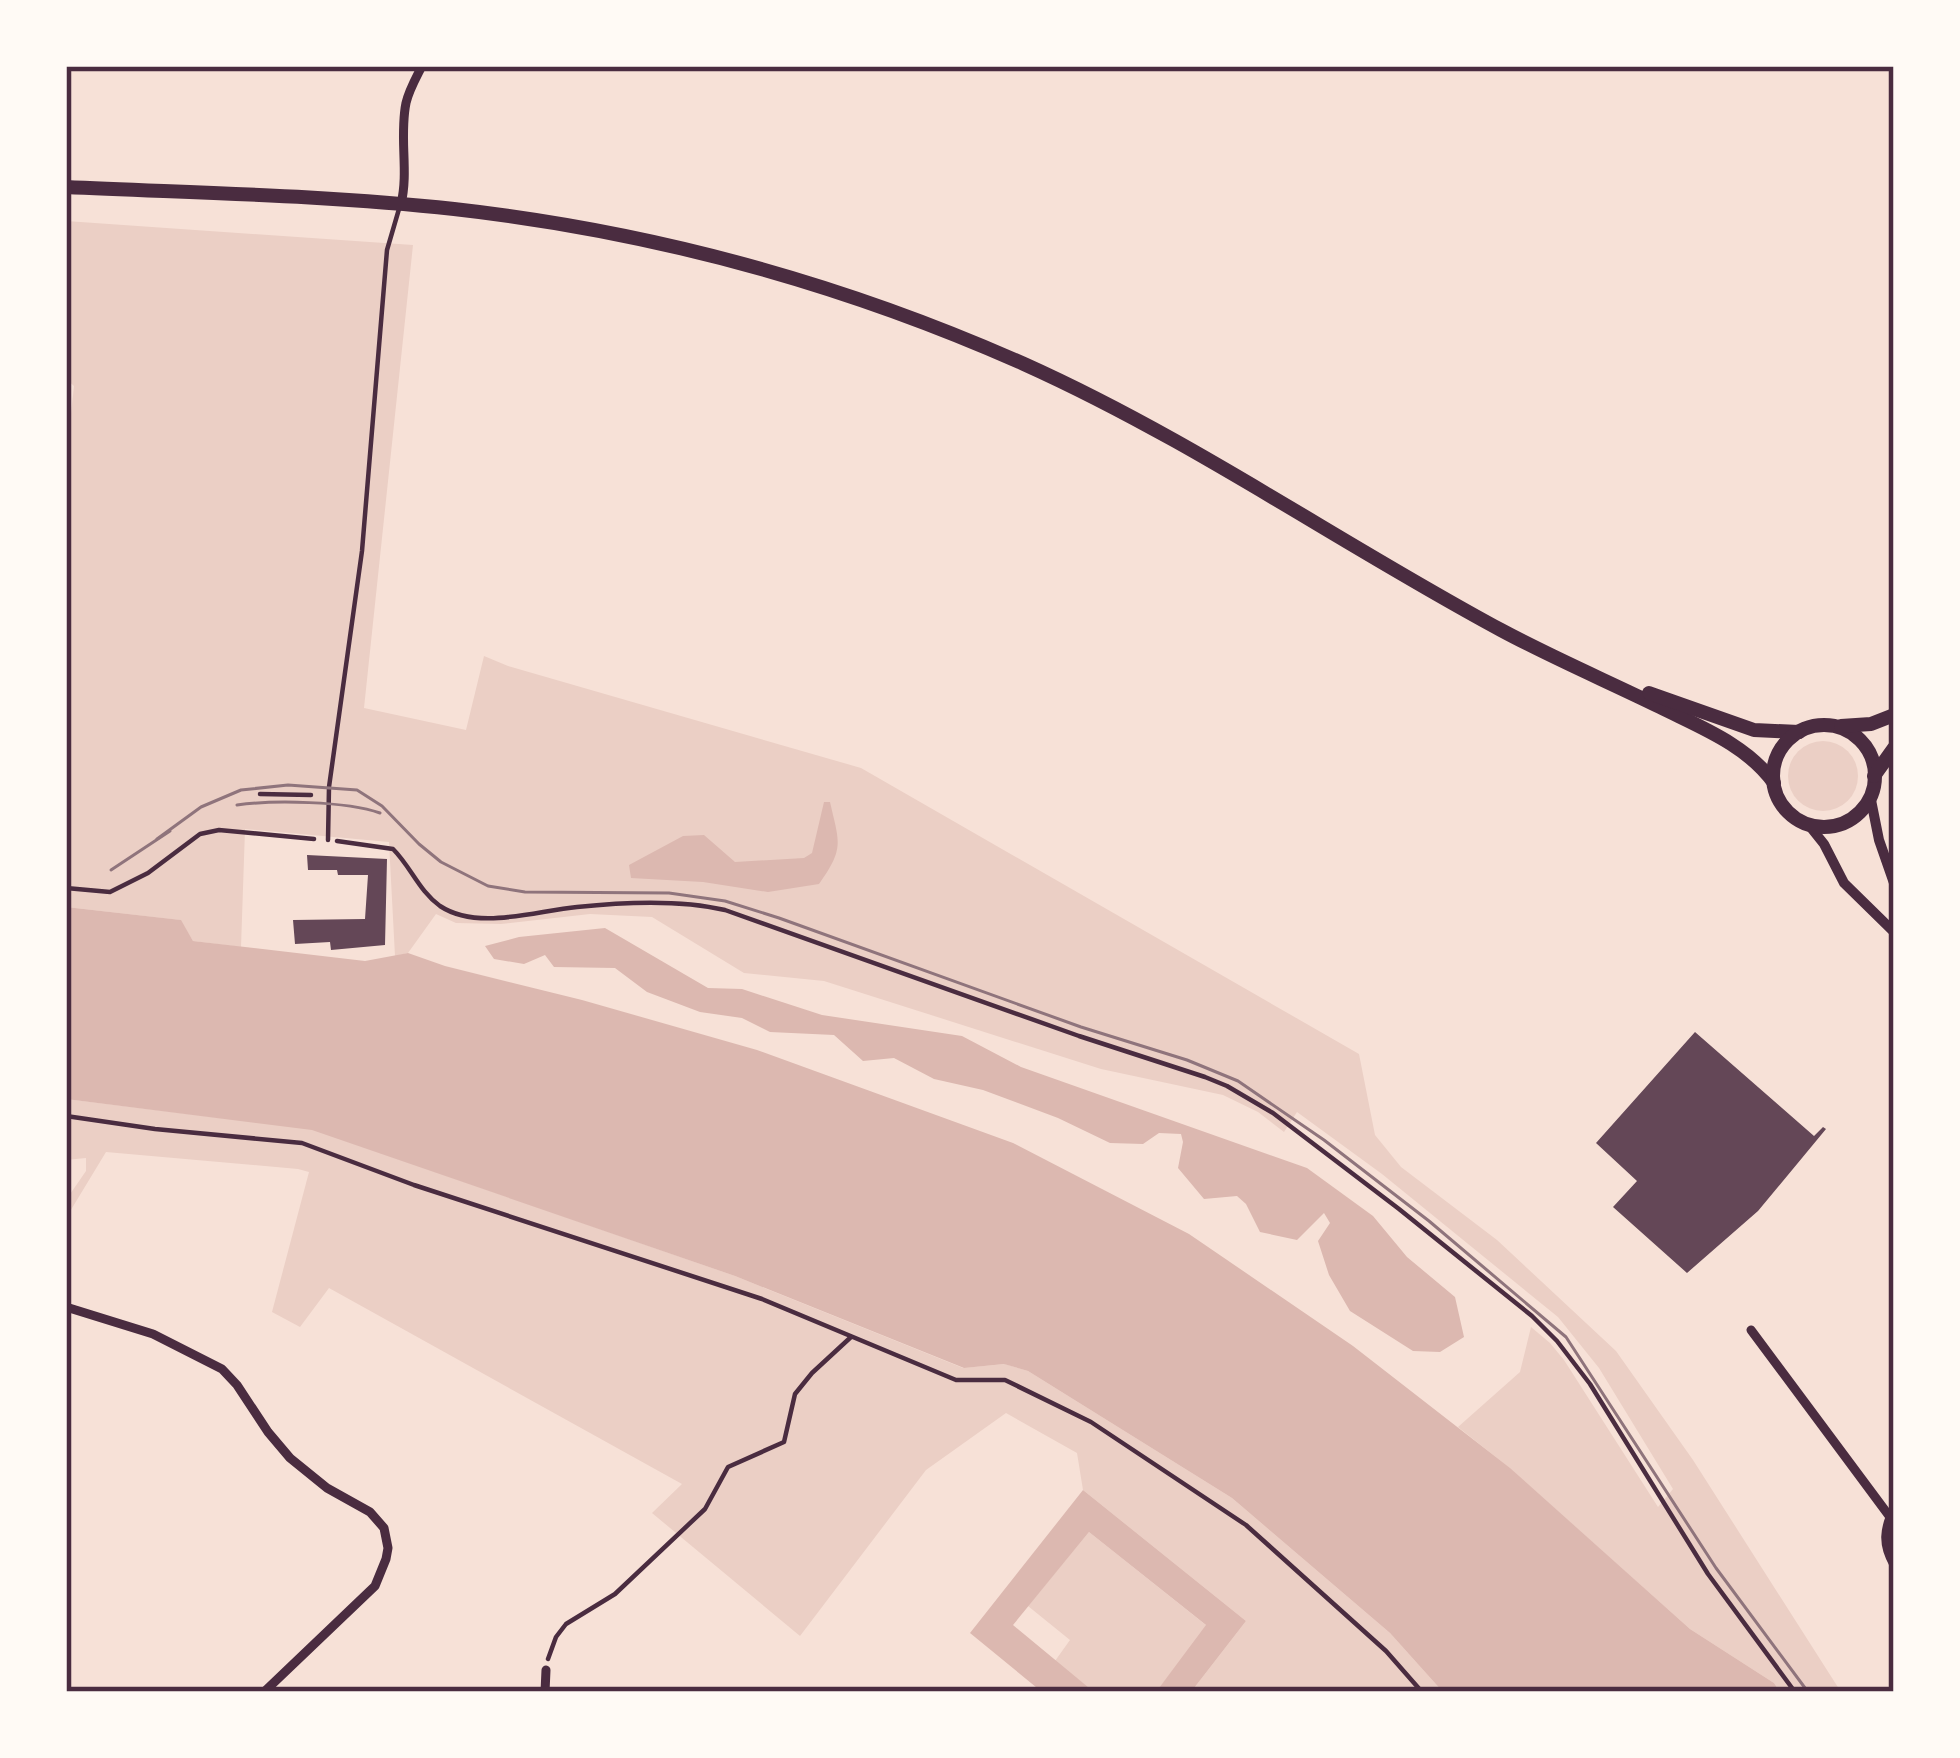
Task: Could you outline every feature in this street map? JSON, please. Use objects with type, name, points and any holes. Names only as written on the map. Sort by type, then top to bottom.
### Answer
[{"type":"main road","points":[[66,187],[471,211],[688,250],[792,278],[941,329],[1130,415],[1501,630],[1725,741],[1755,760],[1774,783],[1784,807],[1808,824],[1841,823],[1859,812],[1870,795],[1872,759],[1864,744],[1835,727]]},
{"type":"main road","points":[[1555,656],[1747,728],[1799,732]]},
{"type":"main road","points":[[1774,783],[1778,753],[1799,732],[1817,725],[1871,724],[1894,715]]},
{"type":"main road","points":[[1874,776],[1894,748]]},
{"type":"street","points":[[401,204],[406,102],[422,66]]},
{"type":"street","points":[[1870,795],[1894,883]]},
{"type":"street","points":[[1808,824],[1854,896],[1894,932]]},
{"type":"street","points":[[66,1307],[153,1334],[222,1369],[290,1458],[326,1488],[370,1513],[384,1528],[386,1559],[375,1586],[264,1692]]},
{"type":"street","points":[[1751,1330],[1892,1512],[1885,1542],[1894,1565]]},
{"type":"street","points":[[545,1692],[546,1670]]},
{"type":"lane","points":[[328,840],[329,787],[362,551],[389,236],[401,204]]},
{"type":"path","points":[[260,794],[311,795]]},
{"type":"path","points":[[66,888],[110,892],[148,873],[200,835],[219,830],[393,849],[429,897],[463,916],[605,905],[687,904],[724,910],[1205,1077],[1257,1103],[1399,1209],[1557,1341],[1590,1384],[1708,1574],[1795,1692]]},
{"type":"path","points":[[66,1117],[302,1142],[414,1185],[762,1299],[956,1380],[1005,1380],[1091,1422],[1246,1525],[1386,1651],[1422,1692]]},
{"type":"path","points":[[546,1670],[556,1637],[566,1624],[615,1594],[662,1551],[705,1509],[728,1467],[784,1442],[795,1394],[851,1337]]},
{"type":"shaded area","points":[[66,221],[413,245],[364,708],[466,730],[484,656],[861,768],[1359,1054],[1375,1135],[1401,1167],[1497,1240],[1616,1351],[1693,1460],[1841,1692],[1780,1692],[1774,1683],[1690,1629],[1458,1427],[1520,1372],[1531,1327],[1564,1360],[1658,1507],[1673,1489],[1599,1368],[1558,1317],[1382,1174],[1297,1112],[1284,1132],[1258,1112],[1223,1095],[1101,1069],[824,981],[744,973],[652,917],[590,914],[501,924],[456,923],[436,914],[408,953],[395,956],[389,842],[245,829],[241,947],[193,941],[180,920],[66,907],[66,417],[71,413],[74,386],[66,379]]},
{"type":"shaded area","points":[[1823,741],[1848,751],[1858,776],[1848,801],[1823,811],[1798,801],[1788,776],[1798,751]]},
{"type":"shaded area","points":[[824,802],[830,802],[838,844],[819,884],[768,892],[631,878],[629,865],[683,836],[704,835],[735,862],[804,858],[812,853]]},
{"type":"shaded area","points":[[66,907],[181,920],[193,941],[365,961],[408,953],[757,1050],[1013,1143],[1189,1234],[1353,1346],[1510,1468],[1690,1629],[1774,1683],[1780,1692],[1443,1692],[1390,1633],[1232,1498],[1028,1371],[1004,1364],[964,1368],[735,1276],[312,1130],[66,1099]]},
{"type":"shaded area","points":[[605,928],[708,988],[742,989],[822,1015],[962,1036],[1021,1067],[1307,1168],[1373,1216],[1407,1257],[1455,1297],[1464,1337],[1440,1352],[1413,1351],[1350,1311],[1329,1275],[1318,1241],[1330,1223],[1324,1213],[1297,1240],[1260,1232],[1237,1196],[1204,1199],[1178,1168],[1181,1134],[1159,1133],[1143,1144],[1110,1143],[983,1090],[934,1079],[894,1058],[863,1061],[834,1035],[770,1032],[742,1018],[700,1012],[647,992],[615,968],[554,967],[545,955],[524,964],[494,959],[485,946],[519,937]]},
{"type":"shaded area","points":[[66,1099],[312,1129],[735,1276],[963,1368],[1005,1364],[1028,1371],[1232,1498],[1390,1633],[1443,1692],[1191,1692],[1246,1621],[1083,1490],[1077,1453],[1006,1413],[926,1470],[800,1636],[652,1513],[682,1484],[329,1288],[300,1327],[272,1312],[309,1172],[106,1152],[66,1218],[66,1200],[86,1171],[86,1158],[66,1160]]},
{"type":"shaded area","points":[[1083,1490],[1246,1621],[1191,1692],[1156,1692],[1206,1625],[1089,1532],[1013,1625],[1094,1692],[1042,1692],[970,1633]]},
{"type":"shaded area","points":[[1089,1532],[1207,1626],[1156,1692],[1094,1692],[1055,1661],[1070,1640],[1028,1606]]},
{"type":"building","points":[[307,855],[387,859],[385,945],[331,950],[330,942],[295,944],[293,920],[365,919],[368,875],[308,870]]},
{"type":"building","points":[[1695,1032],[1814,1136],[1826,1129],[1758,1211],[1687,1273],[1613,1207],[1637,1181],[1596,1143]]},
{"type":"tram line","points":[[157,839],[201,807],[241,790],[288,785],[357,790],[382,806],[441,862],[488,886],[525,892],[669,893],[725,901],[1238,1081],[1429,1221],[1566,1337],[1716,1568],[1808,1692]]},
{"type":"tram line","points":[[237,805],[309,803],[380,813]]},
{"type":"tram line","points":[[111,870],[170,831]]}]
